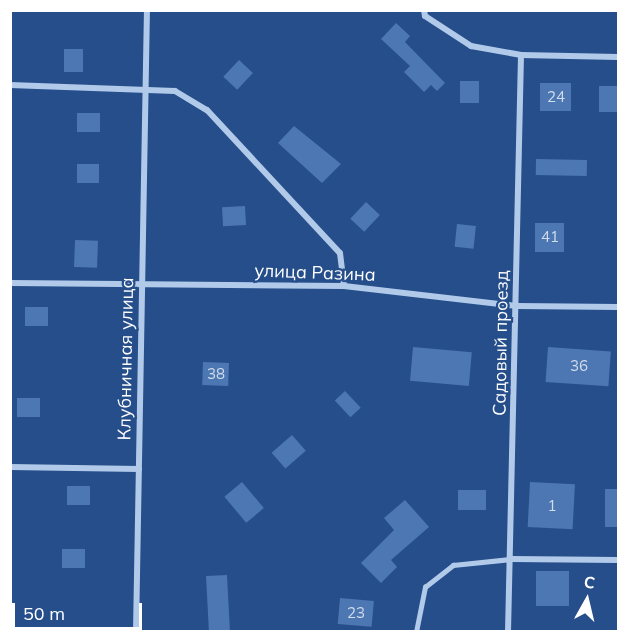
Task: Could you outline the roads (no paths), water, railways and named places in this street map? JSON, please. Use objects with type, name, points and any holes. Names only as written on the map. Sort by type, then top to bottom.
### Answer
[{"type":"street","name":"Клубничная улица","points":[[136,632],[147,10]]},
{"type":"street","points":[[424,10],[425,16],[471,46],[521,55],[618,57]]},
{"type":"street","name":"Садовый проезд","points":[[508,632],[521,55]]},
{"type":"street","points":[[10,85],[146,88],[175,91],[207,110],[340,253],[344,286]]},
{"type":"street","name":"улица Разина","points":[[10,282],[344,286],[517,306],[618,307]]},
{"type":"street","points":[[10,467],[139,469]]},
{"type":"street","points":[[511,559],[618,560]]},
{"type":"lane","points":[[416,632],[425,587],[453,565],[511,559]]}]
